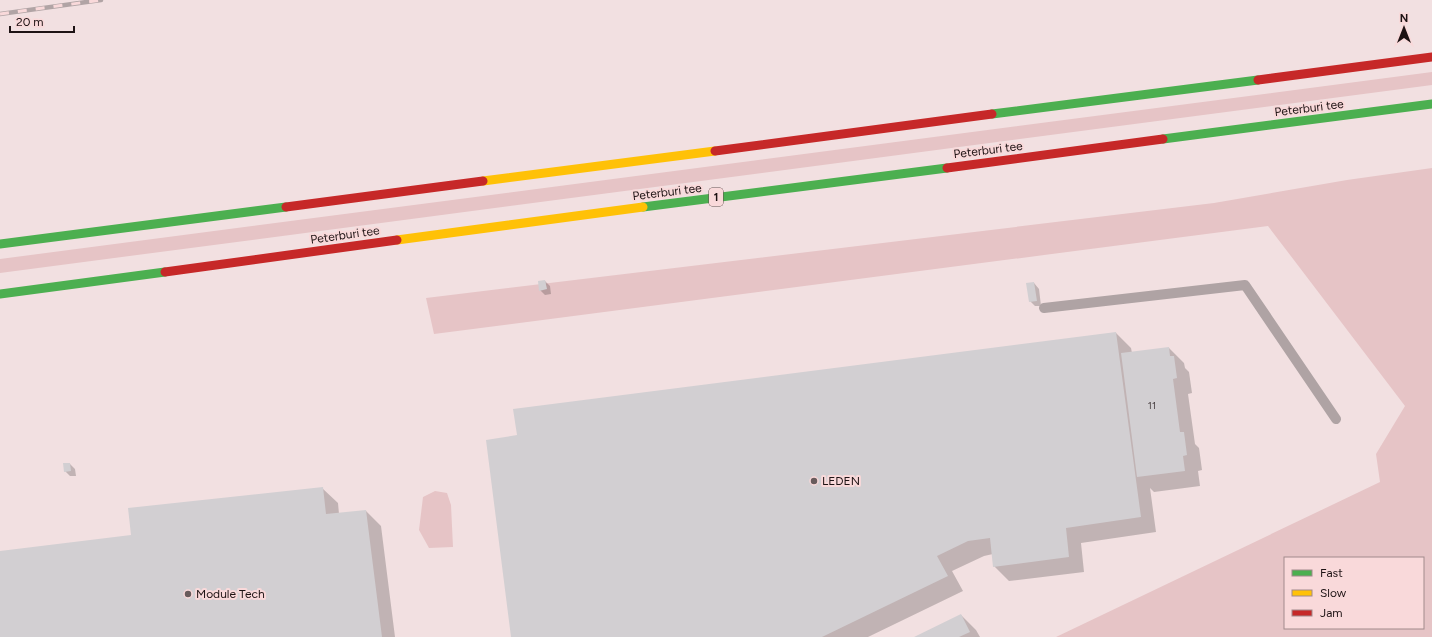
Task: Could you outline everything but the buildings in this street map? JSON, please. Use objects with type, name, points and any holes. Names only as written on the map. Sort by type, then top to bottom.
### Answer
[{"type":"highway","points":[[0,244],[1432,56]]},
{"type":"highway","name":"Peterburi tee","points":[[0,294],[516,224],[1432,104]]},
{"type":"lane","points":[[1044,308],[1245,285],[1336,420]]},
{"type":"shaded area","points":[[1432,72],[1432,85],[0,273],[0,259]]},
{"type":"shaded area","points":[[1432,168],[1432,637],[1056,637],[1380,482],[1376,454],[1405,406],[1268,226],[434,334],[426,298],[1214,203],[1347,180]]},
{"type":"shaded area","points":[[435,491],[447,493],[451,505],[453,547],[429,548],[419,530],[423,497]]},
{"type":"railway","points":[[0,14],[101,0]]},
{"type":"traffic: fast","points":[[992,114],[1258,80]]},
{"type":"traffic: fast","points":[[1163,139],[1432,104]]},
{"type":"traffic: fast","points":[[643,207],[947,168]]},
{"type":"traffic: fast","points":[[0,244],[286,207]]},
{"type":"traffic: fast","points":[[0,294],[165,272]]},
{"type":"traffic: slow","points":[[483,181],[715,151]]},
{"type":"traffic: slow","points":[[397,240],[643,207]]},
{"type":"traffic: jam","points":[[1258,80],[1432,57]]},
{"type":"traffic: jam","points":[[715,151],[992,114]]},
{"type":"traffic: jam","points":[[947,168],[1163,139]]},
{"type":"traffic: jam","points":[[286,207],[483,181]]},
{"type":"traffic: jam","points":[[165,272],[397,240]]},
{"type":"place","name":"LEDEN","points":[[814,481]]},
{"type":"place","name":"Module Tech","points":[[188,594]]}]
